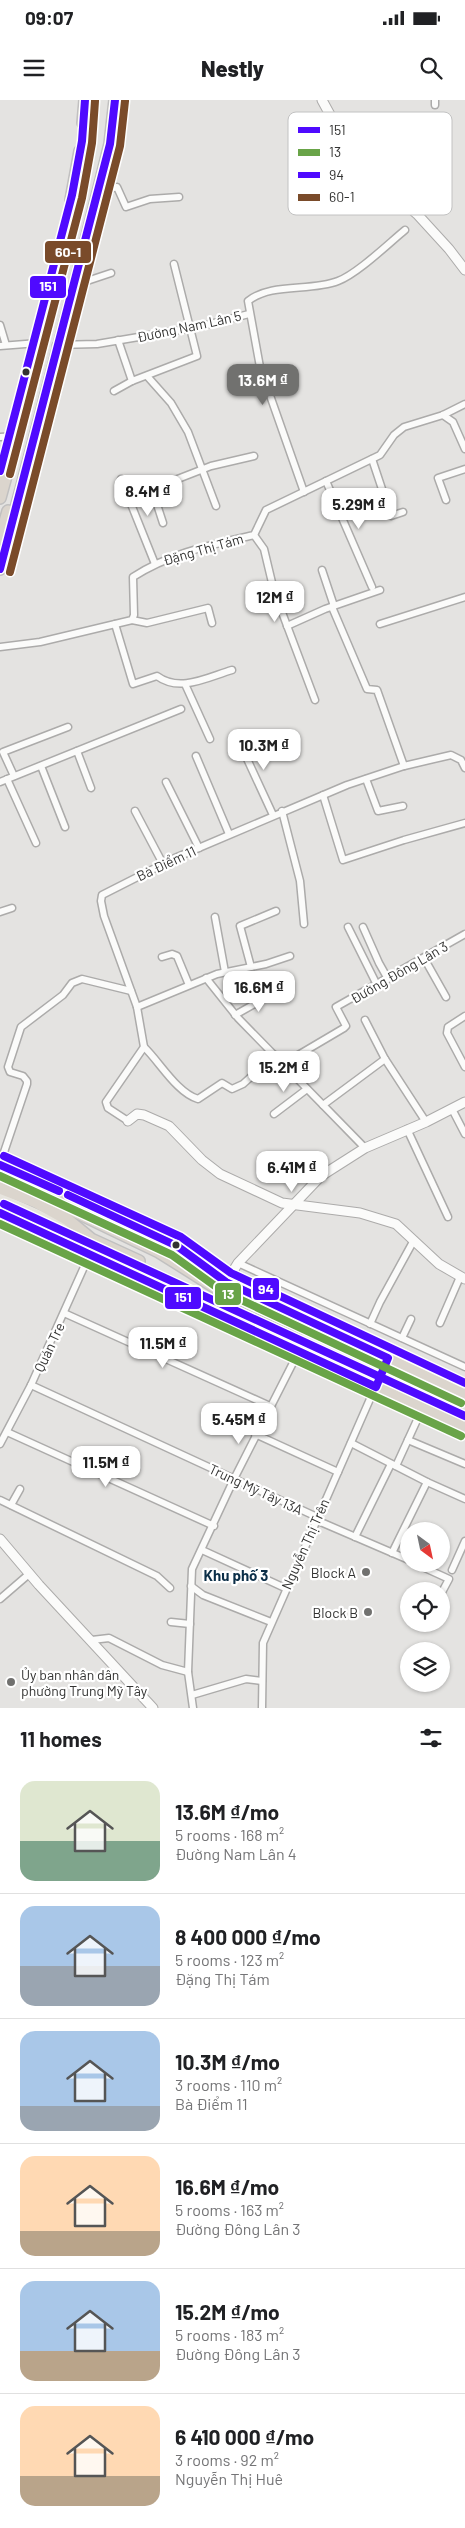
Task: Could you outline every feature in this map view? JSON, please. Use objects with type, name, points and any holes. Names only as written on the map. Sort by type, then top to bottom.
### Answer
[{"type":"highway","points":[[81,167],[85,100]]},
{"type":"highway","points":[[0,471],[81,167],[93,100]]},
{"type":"highway","points":[[57,345],[95,185],[104,138],[108,100]]},
{"type":"highway","points":[[0,569],[20,480],[75,285],[110,144],[115,100]]},
{"type":"highway","points":[[0,498],[9,436]]},
{"type":"highway","points":[[0,538],[20,480]]},
{"type":"highway","points":[[0,1164],[223,1287],[465,1394]]},
{"type":"highway","points":[[0,1188],[34,1201],[68,1220],[91,1246]]},
{"type":"highway","points":[[34,1201],[61,1196],[177,1246],[223,1287]]},
{"type":"highway","points":[[0,1208],[91,1246],[298,1351],[325,1359]]},
{"type":"highway","points":[[0,1213],[91,1246],[130,1256],[178,1284],[325,1359],[465,1419]]},
{"type":"highway","points":[[148,1233],[167,1257]]},
{"type":"highway","points":[[387,1361],[465,1401]]},
{"type":"highway","points":[[378,1383],[423,1407],[465,1426]]},
{"type":"main road","points":[[0,1178],[61,1196]]},
{"type":"main road","points":[[0,1198],[91,1246]]},
{"type":"street","points":[[322,100],[329,112]]},
{"type":"street","points":[[98,192],[117,187],[126,207],[150,199],[179,197]]},
{"type":"street","points":[[418,215],[450,249],[465,270]]},
{"type":"street","name":"Đường Nam Lân 5","points":[[57,345],[118,340],[190,328],[249,314],[248,301],[253,297],[276,290],[338,281],[405,230]]},
{"type":"street","points":[[114,391],[132,381],[197,356],[174,264]]},
{"type":"street","points":[[75,285],[111,273]]},
{"type":"street","points":[[249,314],[260,367],[304,492]]},
{"type":"street","points":[[0,325],[3,346],[35,343]]},
{"type":"street","points":[[118,340],[132,381]]},
{"type":"street","points":[[147,376],[171,402],[188,432],[216,506]]},
{"type":"street","name":"Đặng Thị Tám","points":[[132,620],[134,615],[133,577],[172,555],[254,535],[266,510],[380,455],[394,435],[404,428],[443,415],[465,404]]},
{"type":"street","points":[[443,415],[453,422],[465,449]]},
{"type":"street","points":[[163,523],[151,489],[201,470],[254,456]]},
{"type":"street","points":[[372,459],[391,516],[403,512]]},
{"type":"street","points":[[446,500],[438,478],[465,469]]},
{"type":"street","points":[[121,479],[155,564]]},
{"type":"street","points":[[326,481],[372,588]]},
{"type":"street","points":[[254,535],[264,549],[274,591],[315,700]]},
{"type":"street","points":[[322,570],[344,636],[367,689],[377,690],[404,766]]},
{"type":"street","points":[[287,626],[333,606],[380,590]]},
{"type":"street","points":[[380,624],[465,597]]},
{"type":"street","points":[[0,647],[40,642],[132,620],[147,623],[208,608],[212,623]]},
{"type":"street","points":[[115,624],[133,684],[157,676],[163,681],[181,686],[232,670]]},
{"type":"street","points":[[185,684],[210,739]]},
{"type":"street","points":[[36,843],[3,781],[181,709]]},
{"type":"street","points":[[14,776],[2,749],[68,727]]},
{"type":"street","points":[[236,735],[273,815]]},
{"type":"street","points":[[246,756],[283,738]]},
{"type":"street","points":[[77,752],[90,788]]},
{"type":"street","name":"Bà Điểm 11","points":[[144,1047],[137,1007],[104,916],[101,901],[102,895],[163,864],[229,834],[282,811],[366,779],[404,766],[452,755],[461,760],[465,768]]},
{"type":"street","points":[[196,756],[229,834]]},
{"type":"street","points":[[41,766],[64,827]]},
{"type":"street","points":[[366,779],[378,811],[403,806]]},
{"type":"street","points":[[166,782],[199,848]]},
{"type":"street","points":[[323,795],[343,860],[465,823]]},
{"type":"street","points":[[135,811],[163,864]]},
{"type":"street","points":[[282,811],[300,881],[304,924]]},
{"type":"street","points":[[0,912],[12,908]]},
{"type":"street","points":[[251,967],[240,926],[276,911]]},
{"type":"street","points":[[215,917],[225,972]]},
{"type":"street","points":[[348,926],[377,985]]},
{"type":"street","points":[[363,927],[388,979]]},
{"type":"street","name":"Đường Đông Lân 3","points":[[283,1064],[346,1026],[336,1007],[465,934]]},
{"type":"street","points":[[162,957],[172,954],[177,956],[189,986]]},
{"type":"street","points":[[137,1007],[155,1002],[206,978],[290,956]]},
{"type":"street","points":[[424,958],[446,998]]},
{"type":"street","points":[[206,978],[235,1014],[365,1148]]},
{"type":"street","points":[[0,1164],[27,1084],[23,1076],[10,1072],[8,1067],[21,1028],[63,995],[72,983],[82,979],[131,990]]},
{"type":"street","points":[[235,1014],[272,994]]},
{"type":"street","points":[[465,1016],[448,1027],[447,1033],[465,1067]]},
{"type":"street","points":[[365,1020],[385,1059],[426,1122]]},
{"type":"street","points":[[275,1055],[243,1084],[232,1090],[222,1083],[198,1099],[167,1075],[156,1059],[144,1047],[106,1102],[108,1108],[128,1121],[137,1114],[144,1115],[169,1126],[202,1160],[220,1174],[282,1203],[360,1213],[396,1224],[439,1264],[462,1278],[440,1323]]},
{"type":"street","points":[[323,1105],[385,1059]]},
{"type":"street","points":[[274,1114],[307,1089]]},
{"type":"street","points":[[223,1287],[238,1263],[321,1176],[365,1148],[426,1122],[465,1102]]},
{"type":"street","points":[[452,1109],[465,1134]]},
{"type":"street","points":[[407,1129],[448,1217]]},
{"type":"street","points":[[370,1324],[414,1240]]},
{"type":"street","name":"Quán Tre","points":[[0,1444],[31,1385],[64,1313],[91,1246]]},
{"type":"street","points":[[238,1263],[465,1367]]},
{"type":"street","points":[[64,1313],[270,1406]]},
{"type":"street","points":[[402,1338],[411,1320]]},
{"type":"street","points":[[193,1708],[188,1672],[192,1569],[214,1526],[255,1434],[298,1351]]},
{"type":"street","name":"Nguyễn Thị Trên","points":[[262,1708],[263,1643],[285,1588],[387,1361]]},
{"type":"street","name":"Trung Mỹ Tây 13A","points":[[31,1385],[316,1519],[400,1556]]},
{"type":"street","points":[[355,1537],[408,1440],[423,1407]]},
{"type":"street","points":[[6,1432],[214,1526]]},
{"type":"street","points":[[255,1434],[338,1472]]},
{"type":"street","points":[[408,1440],[465,1464]]},
{"type":"street","points":[[351,1443],[465,1499]]},
{"type":"street","points":[[392,1553],[427,1482]]},
{"type":"street","points":[[12,1506],[20,1489]]},
{"type":"street","points":[[0,1500],[157,1576],[170,1588]]},
{"type":"street","points":[[0,1539],[29,1574],[153,1708]]},
{"type":"street","points":[[452,1570],[465,1541]]},
{"type":"street","points":[[202,1550],[285,1588]]},
{"type":"street","points":[[434,1572],[449,1579],[447,1582]]},
{"type":"street","points":[[0,1599],[29,1574]]},
{"type":"street","points":[[191,1586],[203,1595],[271,1622]]},
{"type":"street","points":[[171,1622],[190,1624]]},
{"type":"street","points":[[92,1640],[109,1638],[162,1665],[188,1672]]},
{"type":"street","points":[[192,1695],[246,1679],[262,1681]]},
{"type":"transit line","name":"151","points":[[0,471],[72,195],[82,141],[85,100]]},
{"type":"transit line","name":"151","points":[[0,569],[110,144],[115,100]]},
{"type":"transit line","name":"60-1","points":[[10,474],[82,198],[92,143],[95,101]]},
{"type":"transit line","name":"60-1","points":[[10,572],[120,146],[125,101]]},
{"type":"transit line","name":"94","points":[[4,1156],[181,1237],[231,1273],[465,1383]]},
{"type":"transit line","name":"151","points":[[0,1165],[59,1191]]},
{"type":"transit line","name":"13","points":[[0,1176],[172,1255],[222,1291],[461,1403]]},
{"type":"transit line","name":"151","points":[[0,1213],[376,1387],[388,1358],[226,1282],[177,1246],[68,1195]]},
{"type":"transit line","name":"94","points":[[4,1204],[465,1416]]},
{"type":"transit line","name":"13","points":[[0,1224],[461,1436]]},
{"type":"place","name":"Block A","points":[[366,1572]]},
{"type":"place","name":"Block B","points":[[368,1612]]},
{"type":"place","name":"Ủy ban nhân dân phường Trung Mỹ Tây","points":[[11,1682]]},
{"type":"district","name":"Khu phố 3","points":[[236,1575]]}]
